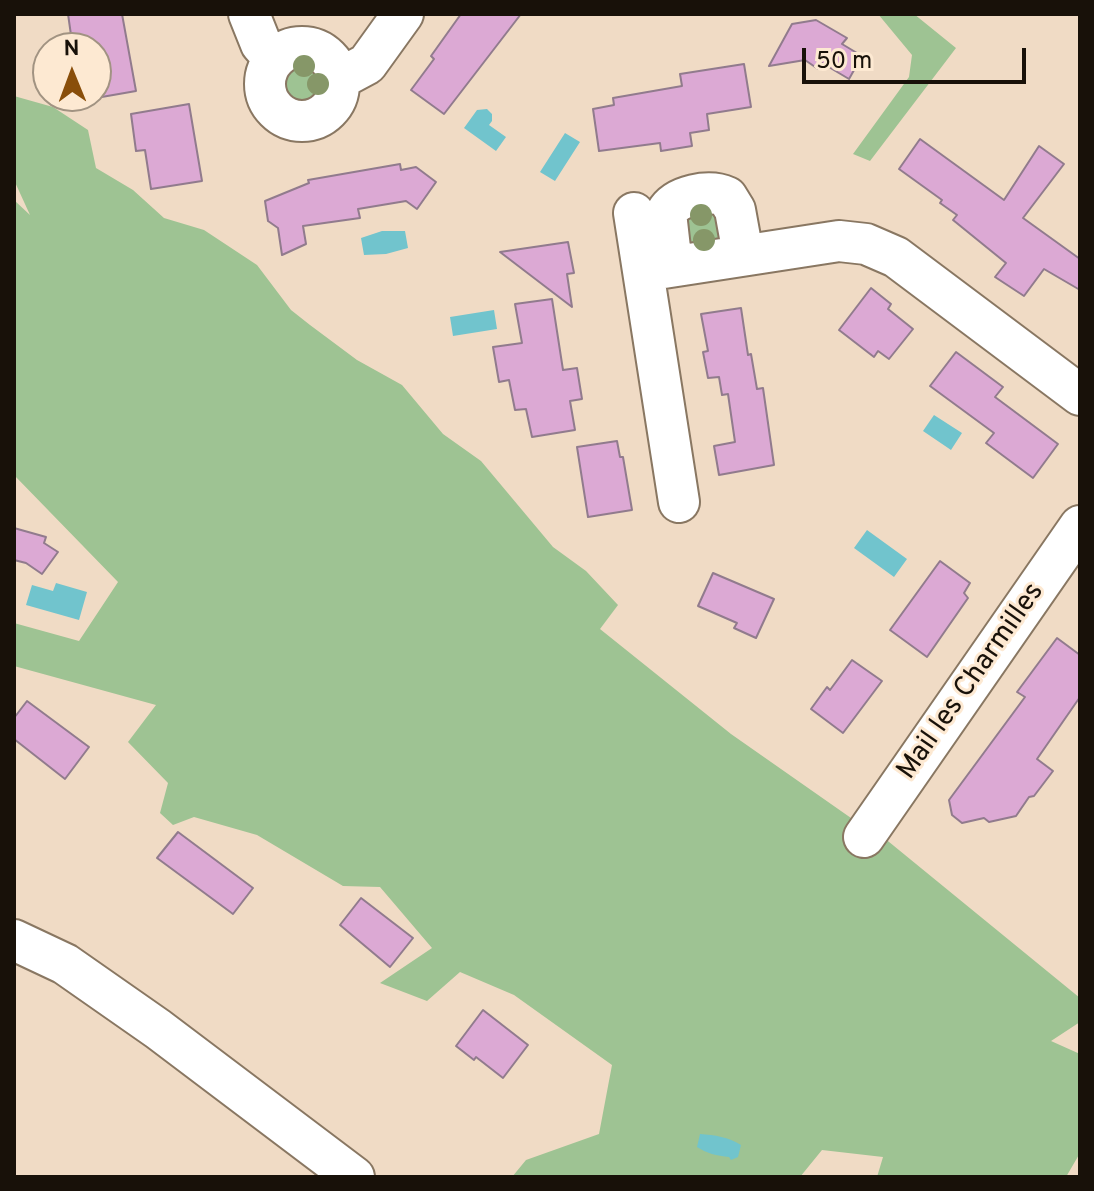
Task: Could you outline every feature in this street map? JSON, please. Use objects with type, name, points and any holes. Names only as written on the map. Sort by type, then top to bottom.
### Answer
[{"type":"street","points":[[249,14],[261,44],[274,59]]},
{"type":"street","points":[[339,79],[367,64],[403,14]]},
{"type":"street","points":[[309,48],[329,59],[339,79],[334,101],[324,113],[303,120],[288,118],[275,108],[267,96],[267,73],[274,59],[287,50],[309,48]]},
{"type":"street","points":[[679,502],[658,269],[669,206],[682,198],[714,193],[727,197],[735,210],[743,254]]},
{"type":"street","points":[[634,213],[658,269]]},
{"type":"street","points":[[658,269],[839,241],[866,244],[896,257],[1080,395]]},
{"type":"street","name":"Mail les Charmilles","points":[[864,837],[1080,526]]},
{"type":"street","points":[[14,940],[65,964],[112,996],[354,1177]]},
{"type":"green space","points":[[878,14],[914,14],[956,48],[870,161],[853,154],[909,77],[912,55]]},
{"type":"green space","points":[[302,59],[320,66],[327,84],[320,102],[302,109],[284,102],[277,84],[284,66]]},
{"type":"green space","points":[[14,96],[32,101],[32,112],[61,112],[88,130],[96,168],[133,190],[164,218],[204,230],[257,265],[291,310],[357,360],[402,385],[443,434],[481,461],[553,547],[586,571],[618,605],[600,629],[731,734],[861,825],[883,837],[1080,998],[1080,1022],[1051,1041],[1080,1054],[1080,1153],[1066,1177],[877,1177],[883,1157],[822,1150],[800,1177],[512,1177],[526,1160],[599,1134],[612,1065],[514,995],[460,972],[427,1001],[380,983],[432,948],[380,887],[343,886],[257,835],[194,817],[173,825],[160,813],[168,783],[128,742],[156,705],[14,666],[14,623],[79,641],[118,582],[14,475],[14,200],[30,215],[14,180]]},
{"type":"green space","points":[[691,202],[713,202],[727,234],[708,252],[679,240]]},
{"type":"water","points":[[487,109],[492,114],[489,125],[506,137],[496,151],[464,128],[477,110]]},
{"type":"water","points":[[565,133],[580,142],[555,181],[540,172]]},
{"type":"water","points":[[382,231],[405,231],[408,248],[386,254],[364,255],[361,238]]},
{"type":"water","points":[[494,310],[497,329],[453,336],[450,317]]},
{"type":"water","points":[[934,415],[962,433],[951,450],[923,431]]},
{"type":"water","points":[[867,530],[907,559],[894,577],[854,548]]},
{"type":"water","points":[[56,583],[87,592],[79,620],[26,605],[32,585],[53,591]]},
{"type":"water","points":[[700,1134],[721,1137],[741,1145],[738,1157],[731,1160],[700,1149],[697,1147]]},
{"type":"building","points":[[68,14],[122,14],[136,91],[112,95],[112,32],[71,32]]},
{"type":"building","points":[[461,14],[521,14],[444,114],[411,90]]},
{"type":"building","points":[[816,20],[847,38],[842,44],[862,56],[849,79],[822,63],[818,69],[805,60],[769,66],[792,24]]},
{"type":"building","points":[[744,64],[751,107],[707,114],[709,130],[690,133],[692,146],[661,151],[660,143],[599,151],[593,109],[614,105],[613,98],[682,86],[680,74]]},
{"type":"building","points":[[189,104],[202,181],[151,189],[145,150],[136,151],[131,114]]},
{"type":"building","points":[[920,139],[1004,200],[1039,146],[1064,164],[1023,218],[1080,259],[1080,290],[1044,269],[1024,296],[995,277],[1006,263],[953,220],[957,215],[940,203],[942,200],[899,169]]},
{"type":"building","points":[[400,164],[401,170],[416,167],[436,182],[417,209],[406,201],[358,209],[360,218],[303,226],[306,244],[282,255],[278,228],[268,221],[265,201],[309,183],[308,180]]},
{"type":"building","points":[[568,242],[574,273],[567,274],[572,307],[500,252]]},
{"type":"building","points":[[871,288],[891,304],[888,309],[913,329],[889,359],[878,351],[874,357],[839,330]]},
{"type":"building","points":[[552,299],[563,370],[577,368],[582,399],[570,401],[575,430],[532,437],[526,409],[515,410],[509,380],[499,382],[493,347],[522,343],[515,304]]},
{"type":"building","points":[[741,308],[757,389],[763,388],[774,465],[719,475],[714,446],[735,442],[728,394],[722,395],[719,377],[708,378],[703,352],[708,351],[701,314]]},
{"type":"building","points":[[956,352],[1003,387],[995,397],[1058,444],[1033,478],[986,443],[994,433],[930,386]]},
{"type":"building","points":[[617,441],[620,457],[623,457],[632,510],[588,517],[577,447]]},
{"type":"building","points":[[14,528],[46,537],[44,543],[58,552],[42,574],[26,563],[14,560]]},
{"type":"building","points":[[940,561],[970,583],[964,593],[968,598],[927,657],[890,630]]},
{"type":"building","points":[[713,573],[774,599],[756,638],[734,628],[737,623],[698,606]]},
{"type":"building","points":[[1057,638],[1080,655],[1080,697],[1037,759],[1053,771],[1016,816],[989,822],[984,818],[962,823],[952,815],[949,800],[1025,697],[1017,692]]},
{"type":"building","points":[[852,660],[882,681],[843,733],[811,709]]},
{"type":"building","points":[[27,701],[89,747],[65,779],[14,739],[14,718]]},
{"type":"building","points":[[178,832],[253,888],[233,914],[157,858]]},
{"type":"building","points":[[361,898],[413,938],[390,967],[340,925]]},
{"type":"building","points":[[483,1010],[528,1045],[503,1078],[456,1046]]}]
